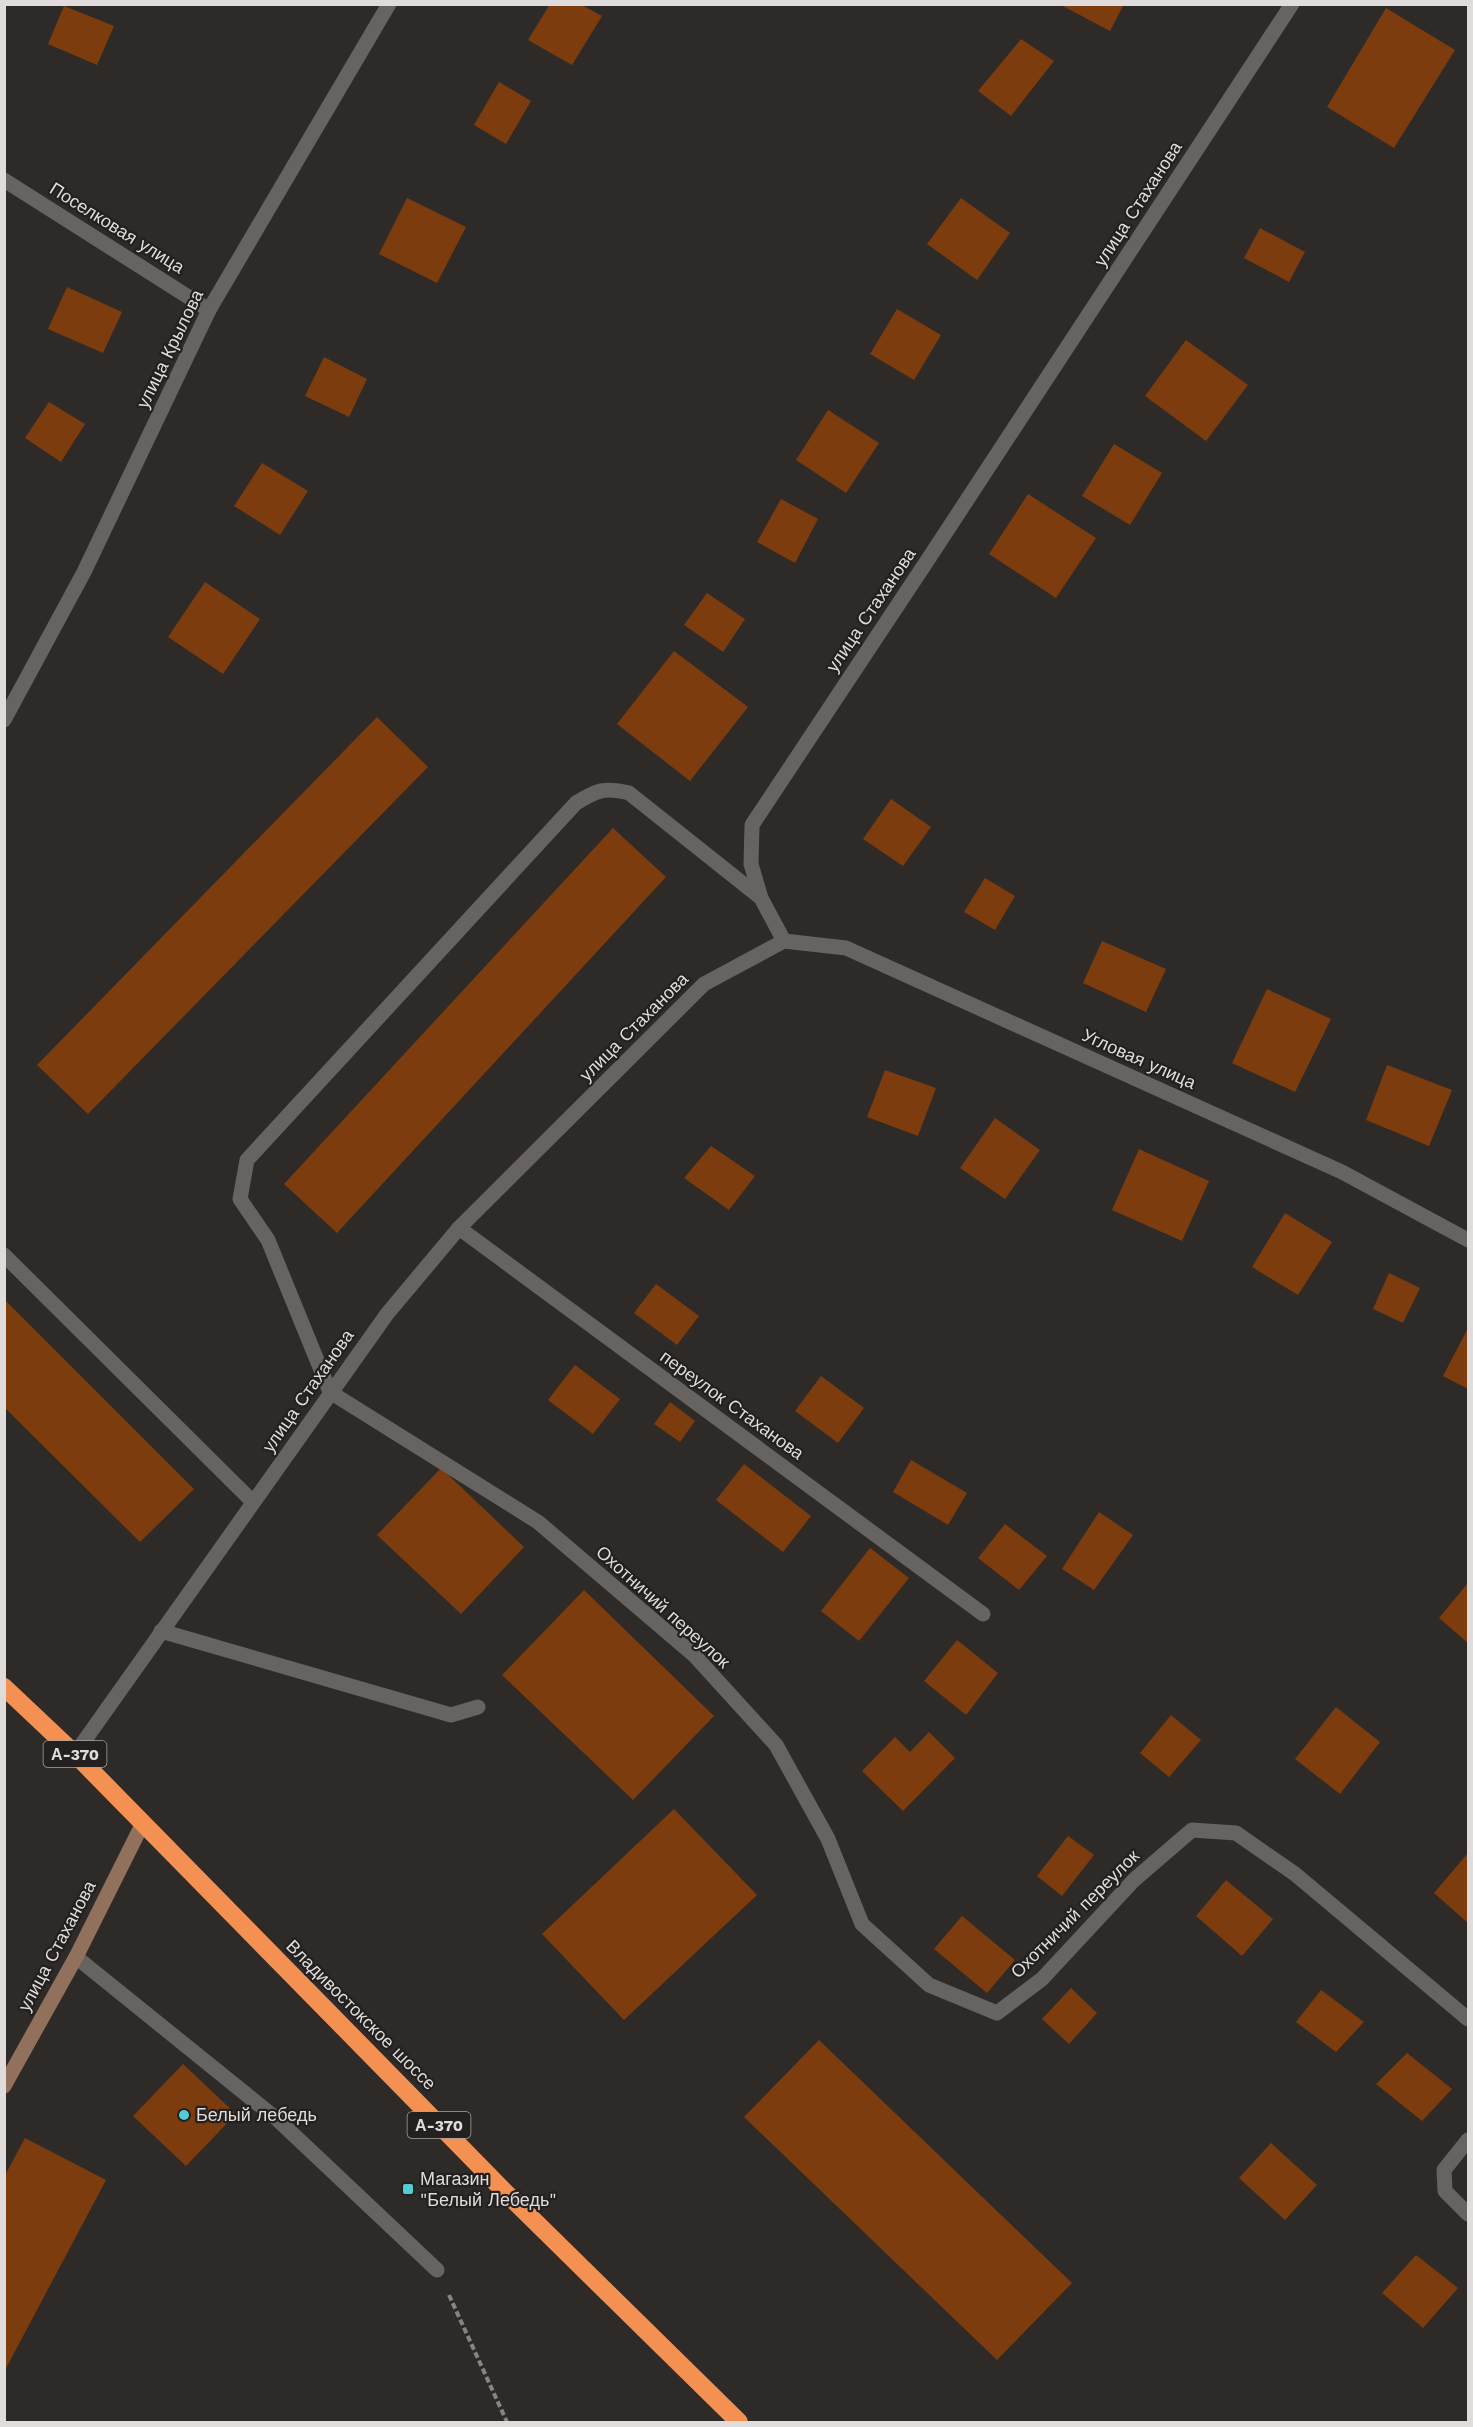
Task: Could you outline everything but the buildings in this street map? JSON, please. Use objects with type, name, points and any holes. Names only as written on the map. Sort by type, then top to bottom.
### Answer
[{"type":"highway","name":"Владивостокское шоссе","points":[[4,1687],[75,1754],[508,2195],[740,2422]]},
{"type":"street","name":"улица Крылова","points":[[4,720],[84,572],[209,310],[389,4]]},
{"type":"street","name":"улица Стаханова","points":[[75,1754],[330,1392],[387,1314],[459,1228],[704,984],[784,941],[761,898],[751,864],[752,825],[936,549],[1292,4]]},
{"type":"street","name":"Поселковая улица","points":[[4,180],[209,310]]},
{"type":"street","points":[[330,1392],[268,1240],[240,1199],[247,1160],[576,803],[593,792],[611,789],[629,793],[761,898]]},
{"type":"street","name":"Угловая улица","points":[[784,941],[846,948],[1342,1172],[1468,1240]]},
{"type":"street","name":"переулок Стаханова","points":[[459,1228],[983,1614]]},
{"type":"street","points":[[4,1255],[253,1502]]},
{"type":"street","name":"Охотничий переулок","points":[[330,1392],[538,1522],[694,1655],[776,1745],[828,1839],[861,1924],[929,1985],[997,2013],[1042,1979],[1134,1880],[1192,1830],[1236,1833],[1295,1874],[1468,2019]]},
{"type":"street","points":[[161,1631],[451,1714],[478,1707]]},
{"type":"street","name":"улица Стаханова","points":[[4,2086],[76,1957],[143,1823]]},
{"type":"street","points":[[76,1957],[278,2120],[437,2270]]},
{"type":"street","points":[[1468,2139],[1444,2170],[1445,2191],[1468,2214]]},
{"type":"path","points":[[437,2270],[507,2422]]},
{"type":"place","name":"Белый лебедь","points":[[184,2115]]},
{"type":"place","name":"Магазин \"Белый Лебедь\"","points":[[408,2189]]}]
